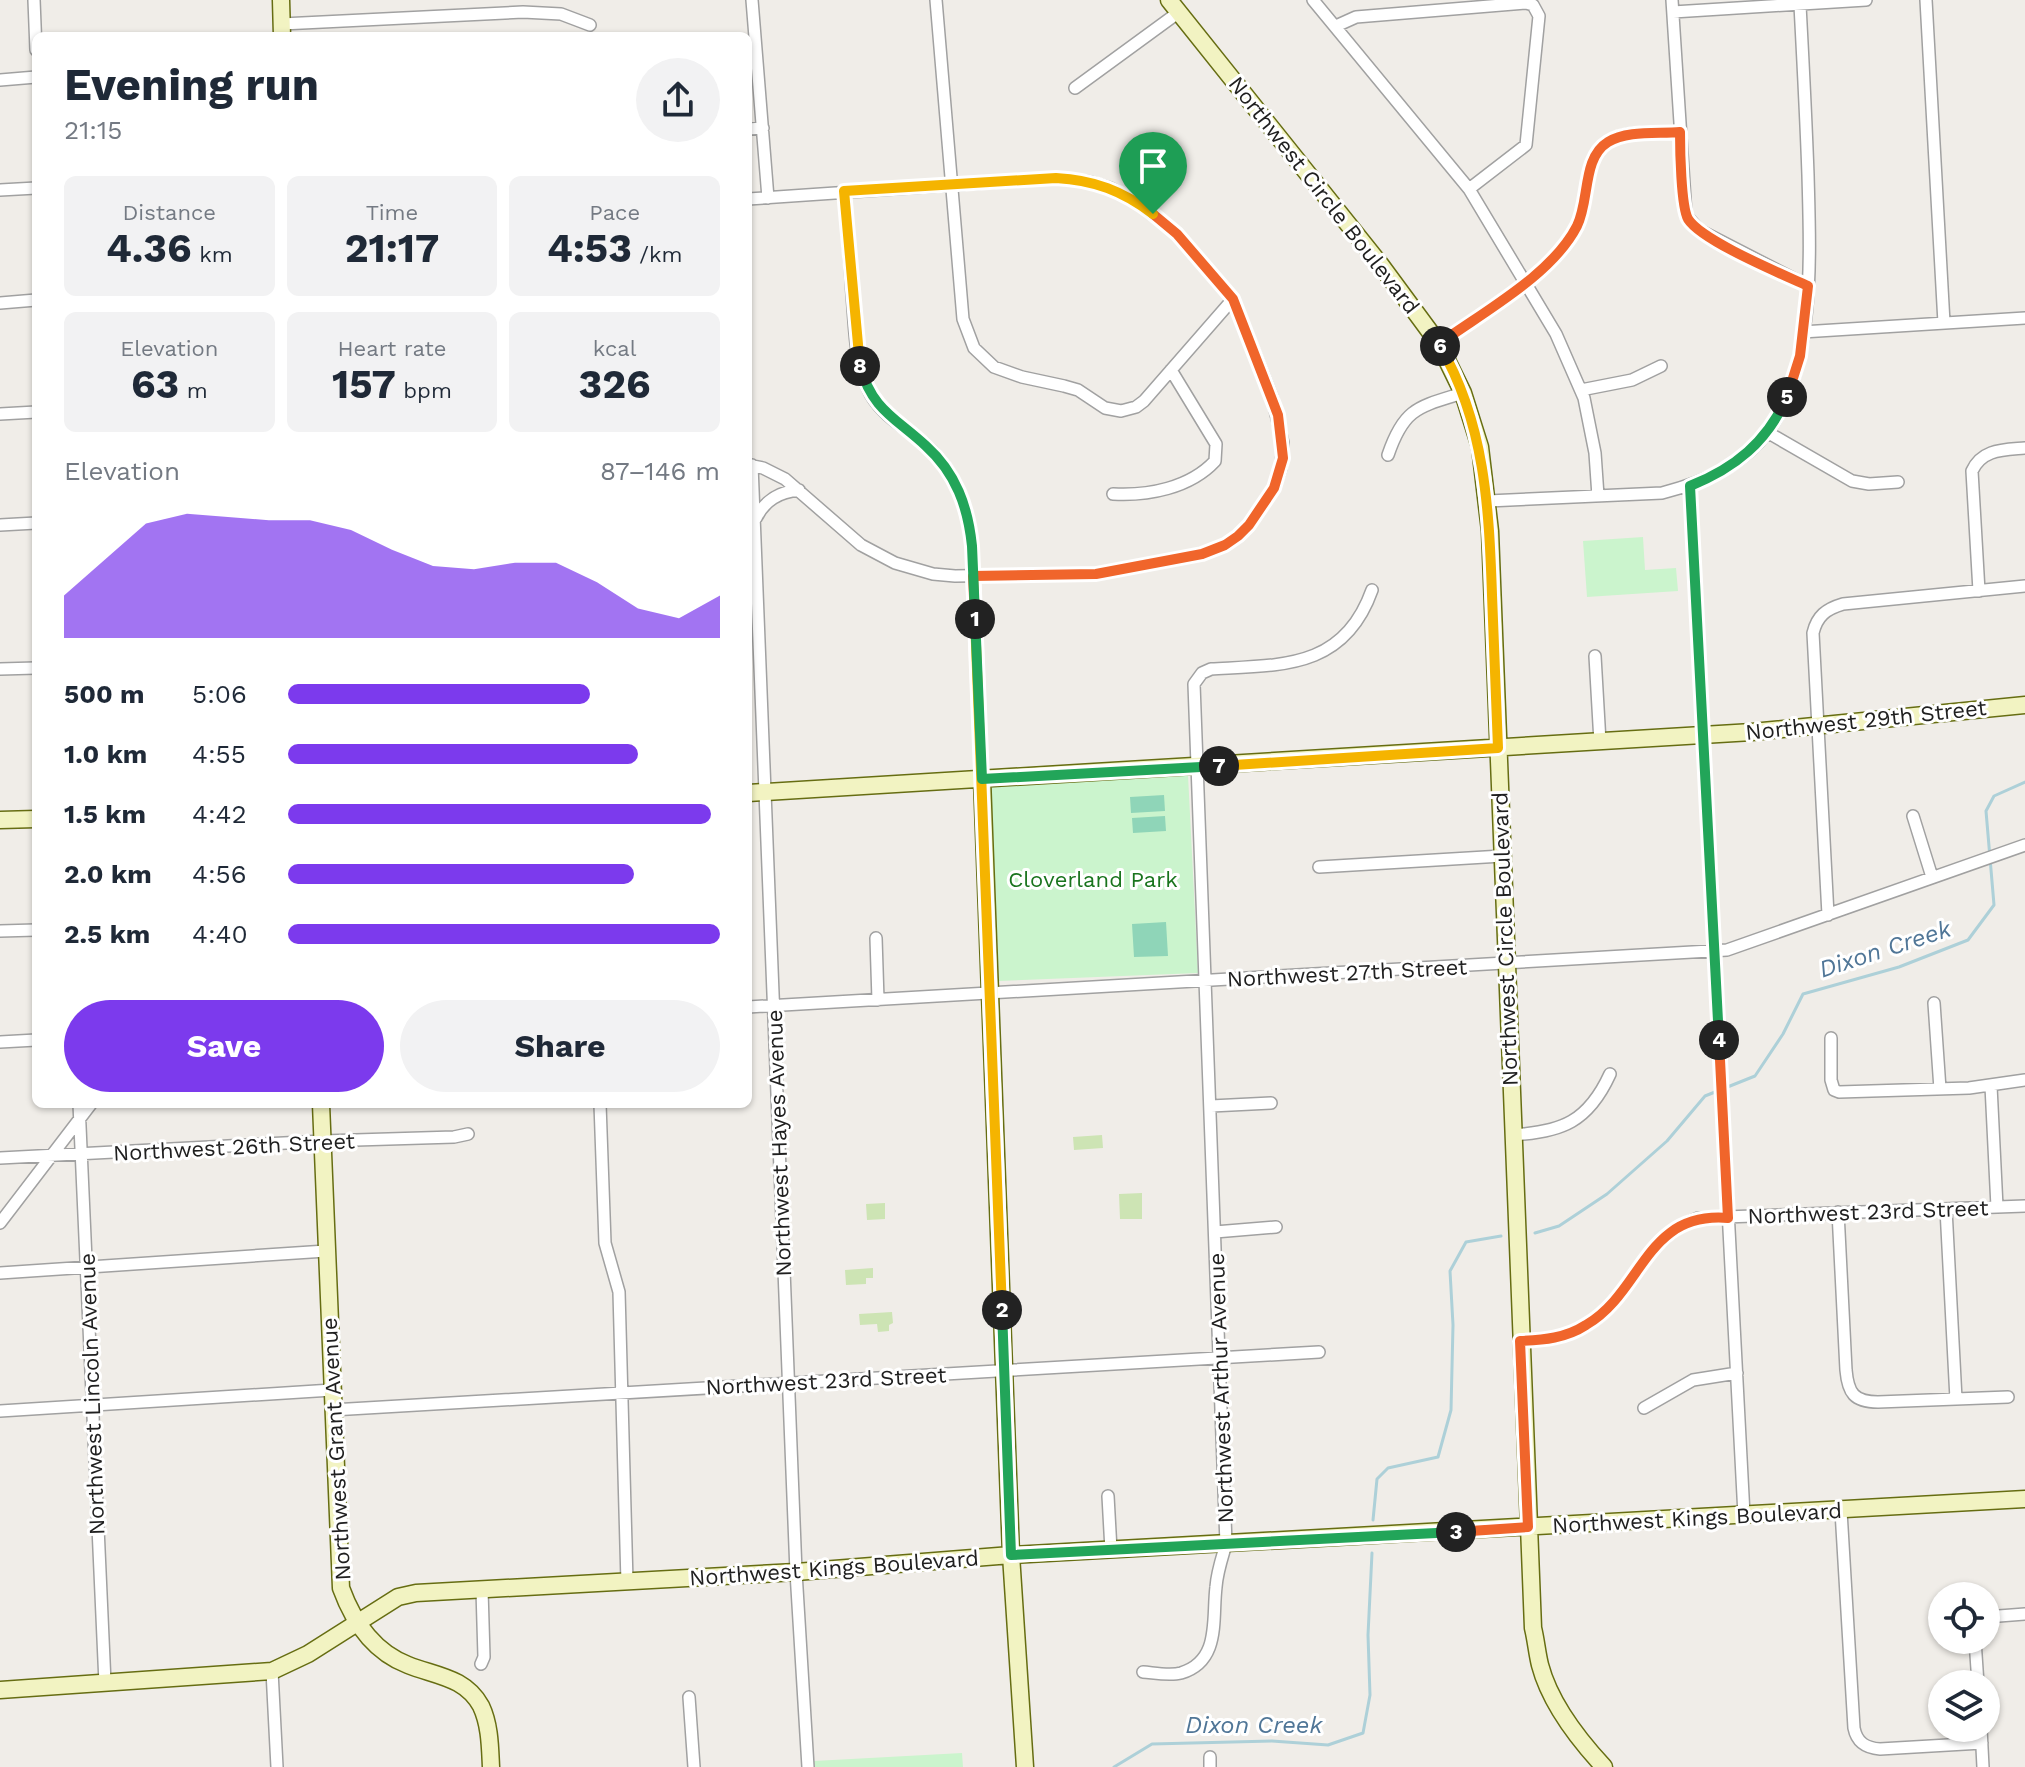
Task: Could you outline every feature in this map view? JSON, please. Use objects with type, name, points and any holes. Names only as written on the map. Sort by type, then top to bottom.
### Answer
[{"type":"main road","points":[[281,0],[282,30]]},
{"type":"main road","name":"Northwest Circle Boulevard","points":[[1174,6],[1380,264],[1439,344],[1463,393],[1480,447],[1488,501],[1533,1628],[1540,1665],[1569,1724],[1604,1767]]},
{"type":"main road","name":"Northwest 29th Street","points":[[752,793],[1704,735],[2025,705]]},
{"type":"main road","points":[[982,779],[1011,1555],[1025,1767]]},
{"type":"main road","points":[[0,820],[32,819]]},
{"type":"main road","name":"Northwest Grant Avenue","points":[[321,1108],[339,1573],[347,1605],[372,1642],[393,1658],[454,1680],[475,1697],[488,1726],[491,1767]]},
{"type":"main road","name":"Northwest Kings Boulevard","points":[[0,1690],[272,1671],[291,1664],[405,1595],[796,1572],[1011,1555],[2025,1499]]},
{"type":"street","points":[[34,0],[35,32]]},
{"type":"street","points":[[752,0],[768,198]]},
{"type":"street","points":[[936,0],[964,328],[984,359],[1002,371],[1078,390],[1105,408],[1121,411],[1144,401],[1233,299]]},
{"type":"street","points":[[1313,0],[1469,189],[1556,334],[1581,390],[1595,453],[1598,496]]},
{"type":"street","points":[[1808,286],[1724,245],[1694,226],[1684,208],[1673,6],[1800,5],[1866,0]]},
{"type":"street","points":[[1926,0],[1944,323]]},
{"type":"street","points":[[1336,26],[1356,17],[1476,6],[1526,3],[1537,10],[1539,16],[1526,145],[1469,189]]},
{"type":"street","points":[[1488,501],[1662,493],[1690,486],[1725,471],[1767,432],[1787,400],[1795,378],[1808,286],[1811,234],[1800,5]]},
{"type":"street","points":[[1075,88],[1174,6]]},
{"type":"street","points":[[282,30],[523,12],[561,14],[590,25]]},
{"type":"street","points":[[0,80],[32,77]]},
{"type":"street","points":[[752,129],[763,128]]},
{"type":"street","points":[[1439,344],[1525,282],[1556,255],[1578,225],[1587,197],[1590,169],[1600,149],[1608,142],[1625,136],[1680,132]]},
{"type":"street","points":[[752,199],[1056,178],[1084,180],[1110,188],[1136,201],[1177,234],[1233,299],[1272,397],[1283,443],[1278,478],[1249,525],[1238,536],[1215,550],[1124,571],[1087,575],[933,574],[881,556],[849,537],[799,490],[773,473],[752,466]]},
{"type":"street","points":[[0,190],[32,188]]},
{"type":"street","points":[[844,191],[857,351],[863,377],[880,408],[934,453],[952,477],[969,518],[982,779]]},
{"type":"street","points":[[0,303],[32,300]]},
{"type":"street","points":[[1802,332],[2025,318]]},
{"type":"street","points":[[1581,390],[1632,380],[1661,366]]},
{"type":"street","points":[[1113,494],[1165,489],[1195,476],[1215,461],[1216,444],[1171,370]]},
{"type":"street","points":[[1388,455],[1400,424],[1413,412],[1463,393]]},
{"type":"street","points":[[0,414],[32,412]]},
{"type":"street","points":[[1767,432],[1852,481],[1869,484],[1898,482]]},
{"type":"street","points":[[1979,591],[1972,471],[1987,453],[2025,448]]},
{"type":"street","points":[[1690,486],[1744,1515]]},
{"type":"street","name":"Northwest Hayes Avenue","points":[[752,487],[796,1572],[808,1767]]},
{"type":"street","points":[[755,519],[775,496],[799,490]]},
{"type":"street","points":[[0,525],[32,523]]},
{"type":"street","points":[[1828,915],[1813,633],[1820,616],[1843,604],[2025,586]]},
{"type":"street","name":"Northwest Arthur Avenue","points":[[1143,1672],[1183,1672],[1208,1653],[1213,1640],[1216,1584],[1226,1544],[1194,690],[1197,677],[1211,669],[1285,665],[1316,656],[1347,634],[1363,612],[1372,590]]},
{"type":"street","points":[[1595,656],[1600,742]]},
{"type":"street","points":[[0,669],[32,668]]},
{"type":"street","points":[[1913,816],[1932,877]]},
{"type":"street","name":"Northwest 27th Street","points":[[752,1007],[1715,951],[1741,945],[2025,845]]},
{"type":"street","points":[[1319,867],[1502,856]]},
{"type":"street","points":[[0,931],[32,930]]},
{"type":"street","points":[[876,938],[878,1000]]},
{"type":"street","points":[[1934,1003],[1940,1089]]},
{"type":"street","points":[[1831,1038],[1831,1080],[1834,1090],[1839,1092],[1991,1086],[2025,1080]]},
{"type":"street","points":[[0,1042],[32,1040]]},
{"type":"street","points":[[1512,1135],[1545,1133],[1568,1124],[1591,1105],[1610,1074]]},
{"type":"street","points":[[1991,1086],[1997,1207]]},
{"type":"street","points":[[1211,1106],[1271,1103]]},
{"type":"street","name":"Northwest Lincoln Avenue","points":[[79,1108],[105,1683]]},
{"type":"street","points":[[0,1223],[88,1108]]},
{"type":"street","points":[[600,1108],[605,1243],[619,1292],[627,1582]]},
{"type":"street","name":"Northwest 26th Street","points":[[0,1158],[468,1134]]},
{"type":"street","name":"Northwest 23rd Street","points":[[1520,1341],[1558,1337],[1587,1325],[1616,1298],[1667,1234],[1698,1218],[2025,1206]]},
{"type":"street","points":[[1946,1209],[1956,1399]]},
{"type":"street","points":[[1838,1212],[1846,1370],[1849,1391],[1854,1397],[1866,1402],[2008,1397]]},
{"type":"street","name":"Northwest Arthur Avenue","points":[[1215,1232],[1276,1227]]},
{"type":"street","points":[[0,1273],[326,1251]]},
{"type":"street","name":"Northwest 23rd Street","points":[[332,1410],[1319,1352]]},
{"type":"street","points":[[1644,1408],[1693,1380],[1737,1373]]},
{"type":"street","points":[[0,1411],[332,1390]]},
{"type":"street","points":[[1108,1496],[1111,1550]]},
{"type":"street","points":[[1841,1511],[1857,1738],[1870,1748],[1880,1749],[1982,1743],[1983,1767]]},
{"type":"street","points":[[481,1664],[484,1657],[482,1590]]},
{"type":"street","points":[[2000,1616],[2025,1614]]},
{"type":"street","points":[[272,1671],[277,1767]]},
{"type":"street","points":[[689,1697],[694,1767]]},
{"type":"green space","points":[[1643,537],[1645,570],[1676,568],[1678,591],[1587,597],[1583,541]]},
{"type":"green space","name":"Cloverland Park","points":[[1188,775],[1198,973],[999,981],[991,787]]},
{"type":"green space","points":[[1164,795],[1165,811],[1131,813],[1130,797]]},
{"type":"green space","points":[[1165,816],[1166,831],[1133,833],[1132,818]]},
{"type":"green space","points":[[1166,922],[1168,956],[1134,957],[1132,924]]},
{"type":"green space","points":[[1102,1135],[1103,1148],[1074,1150],[1073,1137]]},
{"type":"green space","points":[[1142,1193],[1142,1219],[1120,1219],[1119,1194]]},
{"type":"green space","points":[[885,1203],[885,1219],[867,1220],[866,1204]]},
{"type":"green space","points":[[873,1268],[873,1278],[866,1278],[866,1284],[846,1285],[845,1270]]},
{"type":"green space","points":[[892,1312],[893,1323],[889,1325],[889,1331],[878,1332],[877,1324],[860,1325],[859,1314]]},
{"type":"green space","points":[[962,1753],[963,1767],[815,1767],[814,1761]]},
{"type":"waterway","name":"Dixon Creek","points":[[1535,1233],[1559,1226],[1607,1194],[1667,1141],[1705,1096],[1755,1076],[1783,1034],[1803,994],[1899,967],[1968,940],[1994,905],[1986,811],[1994,796],[2025,782]]},
{"type":"waterway","name":"Dixon Creek","points":[[1373,1520],[1377,1479],[1388,1468],[1438,1457],[1451,1410],[1453,1325],[1450,1271],[1466,1242],[1501,1236]]},
{"type":"waterway","name":"Dixon Creek","points":[[1114,1767],[1152,1744],[1272,1741],[1328,1745],[1363,1733],[1370,1695],[1368,1635],[1372,1553]]},
{"type":"route","points":[[1153,214],[1123,194],[1079,179],[844,191],[857,351],[863,377],[880,408],[924,444],[945,466],[969,518],[972,546],[973,576],[977,678],[982,779],[1498,748],[1490,531],[1485,477],[1480,447],[1463,393],[1439,344],[1525,282],[1556,255],[1568,241],[1583,213],[1594,158],[1608,142],[1625,136],[1680,132],[1684,208],[1689,221],[1724,245],[1808,286],[1795,378],[1778,417],[1756,446],[1742,458],[1725,471],[1690,486],[1728,1218],[1698,1218],[1667,1234],[1603,1313],[1587,1325],[1546,1340],[1520,1341],[1528,1527],[1011,1555],[973,576],[1124,571],[1215,550],[1249,525],[1274,488],[1283,458],[1278,415],[1233,299],[1177,234],[1153,214]]}]
